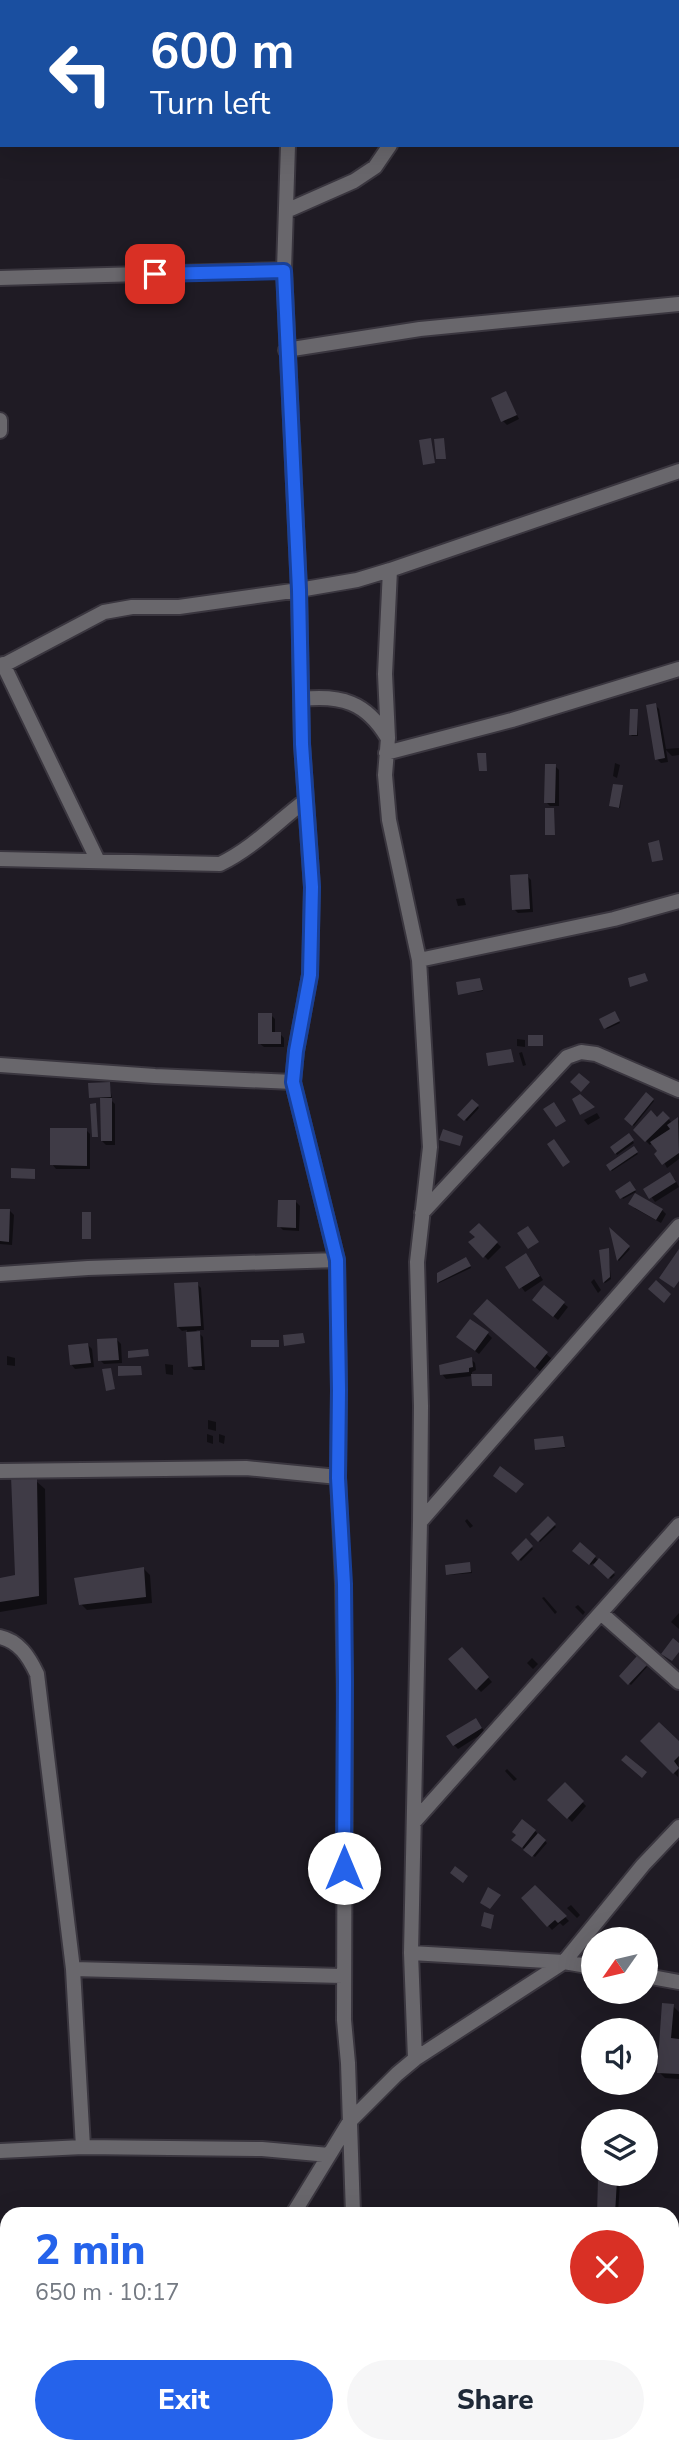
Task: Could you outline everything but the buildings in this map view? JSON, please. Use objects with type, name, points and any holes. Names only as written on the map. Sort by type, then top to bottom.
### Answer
[{"type":"street","points":[[288,147],[284,271],[286,350],[312,887],[310,975],[293,1082],[337,1260],[338,1478],[344,1584],[343,1976],[354,2207]]},
{"type":"street","points":[[286,211],[354,181],[375,167],[389,147]]},
{"type":"street","points":[[0,278],[284,271]]},
{"type":"street","points":[[286,350],[400,331],[679,304]]},
{"type":"street","points":[[0,420],[0,431]]},
{"type":"street","points":[[97,859],[2,665],[104,612],[132,607],[179,607],[356,580],[679,471]]},
{"type":"street","points":[[390,570],[385,674],[388,738],[384,775],[389,820],[419,960],[430,1147],[417,1262],[421,1406],[411,1953],[415,2059]]},
{"type":"street","points":[[386,753],[512,720],[679,669]]},
{"type":"street","points":[[302,699],[329,696],[363,708],[377,719],[388,738]]},
{"type":"street","points":[[0,859],[97,859],[220,864],[254,844],[306,801]]},
{"type":"street","points":[[419,960],[614,919],[679,901]]},
{"type":"street","points":[[422,1213],[567,1057],[581,1052],[596,1054],[679,1090]]},
{"type":"street","points":[[0,1065],[293,1082]]},
{"type":"street","points":[[420,1522],[679,1226]]},
{"type":"street","points":[[0,1274],[337,1260]]},
{"type":"street","points":[[0,1471],[246,1468],[338,1478]]},
{"type":"street","points":[[414,1822],[679,1525]]},
{"type":"street","points":[[602,1614],[679,1682]]},
{"type":"street","points":[[0,1637],[19,1646],[30,1659],[37,1674],[74,1969],[83,2147]]},
{"type":"street","points":[[296,2207],[350,2121],[397,2074],[415,2059],[564,1962],[643,1865],[679,1827]]},
{"type":"street","points":[[411,1953],[581,1965]]},
{"type":"street","points":[[74,1969],[343,1976]]},
{"type":"street","points":[[658,1978],[679,1982]]},
{"type":"street","points":[[0,2151],[83,2147],[262,2148],[329,2155]]},
{"type":"route","points":[[155,274],[284,271],[299,590],[302,744],[306,771],[312,887],[310,975],[293,1082],[337,1260],[338,1478],[344,1584],[344,1868]]}]
